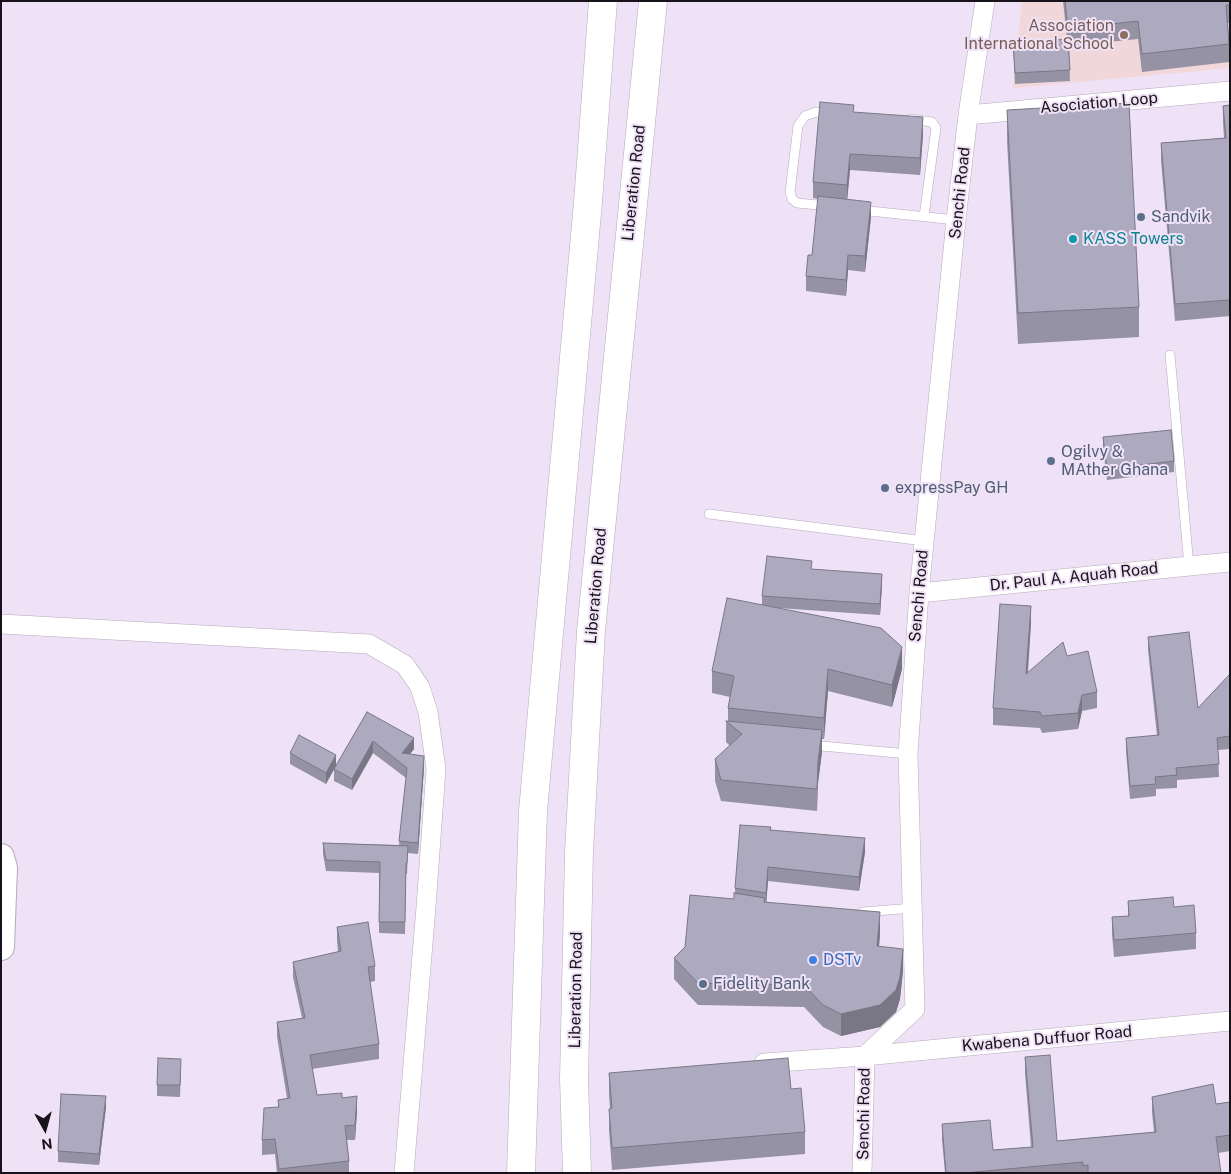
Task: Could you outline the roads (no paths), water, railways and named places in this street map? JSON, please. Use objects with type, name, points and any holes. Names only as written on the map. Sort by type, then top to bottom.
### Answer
[{"type":"highway","points":[[521,1173],[533,811],[588,202],[602,1]]},
{"type":"highway","name":"Liberation Road","points":[[577,1173],[574,1079],[579,852],[591,631],[653,1]]},
{"type":"main road","points":[[1,857],[4,868],[1,947]]},
{"type":"street","name":"Senchi Road","points":[[862,1173],[865,1056],[915,1009],[908,754],[919,593],[956,220],[968,115],[985,1]]},
{"type":"street","name":"Asociation Loop","points":[[968,115],[1230,91]]},
{"type":"street","name":"Dr. Paul A. Aquah Road","points":[[919,593],[1230,562]]},
{"type":"street","points":[[1,624],[369,644],[405,665],[420,687],[428,712],[436,769],[404,1173]]},
{"type":"street","name":"Kwabena Duffuor Road","points":[[746,1064],[865,1056],[1230,1021]]},
{"type":"lane","points":[[836,207],[798,203],[792,199],[790,192],[798,126],[805,116],[816,112],[842,114]]},
{"type":"lane","points":[[906,118],[932,122],[936,128],[924,216]]},
{"type":"lane","points":[[846,208],[956,220]]},
{"type":"lane","points":[[1170,355],[1189,566]]},
{"type":"lane","points":[[709,514],[924,541]]},
{"type":"lane","points":[[802,744],[908,754]]},
{"type":"lane","points":[[857,912],[913,908]]},
{"type":"place","name":"Association International School","points":[[1124,35]]},
{"type":"place","name":"Sandvik","points":[[1141,217]]},
{"type":"place","name":"KASS Towers","points":[[1073,239]]},
{"type":"place","name":"Ogilvy & MAther Ghana","points":[[1051,461]]},
{"type":"place","name":"expressPay GH","points":[[885,488]]},
{"type":"place","name":"DSTv","points":[[813,960]]},
{"type":"place","name":"Fidelity Bank","points":[[703,984]]}]
